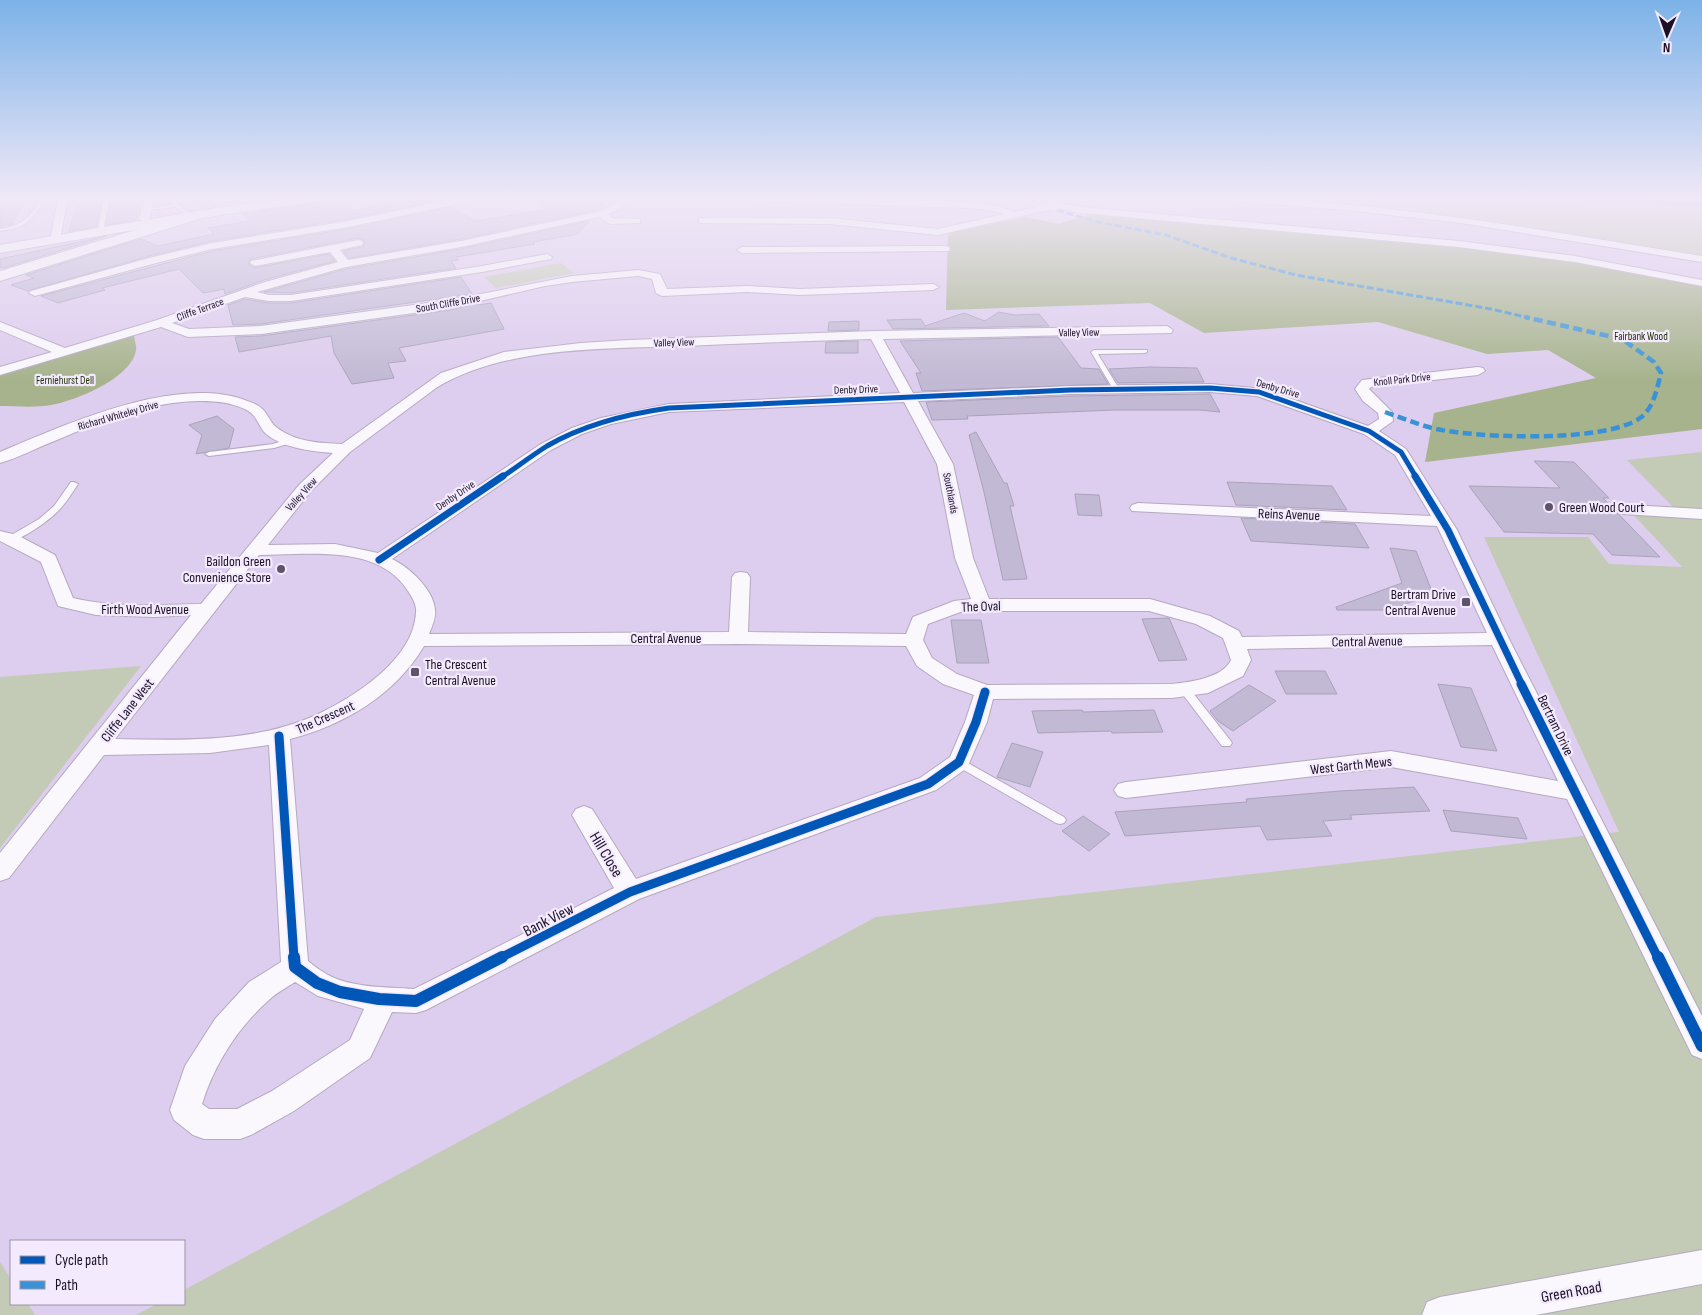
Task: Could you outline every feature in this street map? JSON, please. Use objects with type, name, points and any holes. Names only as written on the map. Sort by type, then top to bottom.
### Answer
[{"type":"main road","points":[[0,276],[60,257]]},
{"type":"street","points":[[36,293],[164,257]]},
{"type":"street","points":[[255,263],[284,257]]},
{"type":"street","points":[[340,257],[345,264]]},
{"type":"street","name":"Cliffe Terrace","points":[[0,371],[162,323],[269,284],[345,264],[383,257]]},
{"type":"street","points":[[242,293],[269,298],[291,298],[482,269],[545,257]]},
{"type":"street","points":[[1570,257],[1702,283]]},
{"type":"street","name":"South Cliffe Drive","points":[[162,323],[188,333],[262,330],[450,304],[544,283],[638,273],[656,276],[661,285],[662,292],[747,289],[800,292],[933,287]]},
{"type":"street","points":[[0,326],[64,352]]},
{"type":"street","name":"Valley View","points":[[255,550],[304,488],[346,449],[431,385],[446,376],[504,356],[628,344],[992,329],[1167,330]]},
{"type":"street","name":"Southlands","points":[[875,335],[945,464],[964,558],[982,605]]},
{"type":"street","name":"Knoll Park Drive","points":[[1369,431],[1386,421],[1385,412],[1368,398],[1362,389],[1367,383],[1478,371]]},
{"type":"street","name":"Denby Drive","points":[[379,560],[546,447],[574,431],[600,421],[632,413],[669,408],[1116,389],[1255,386],[1369,431]]},
{"type":"street","name":"Richard Whiteley Drive","points":[[0,458],[80,426],[146,405],[187,398],[226,399],[256,409],[270,428],[288,441],[310,446],[346,449]]},
{"type":"street","name":"Bertram Drive","points":[[1369,431],[1400,452],[1448,530],[1499,639],[1702,1046]]},
{"type":"street","name":"Reins Avenue","points":[[1138,508],[1441,521]]},
{"type":"street","points":[[1629,510],[1702,514]]},
{"type":"street","name":"Firth Wood Avenue","points":[[5,538],[49,559],[65,602],[96,609],[155,611],[206,609]]},
{"type":"street","name":"The Crescent","points":[[98,747],[206,747],[279,736],[319,722],[355,705],[391,676],[419,640],[426,611],[420,593],[406,576],[379,560],[360,553],[331,549],[255,550]]},
{"type":"street","name":"Cliffe Lane West","points":[[0,871],[206,609],[255,550]]},
{"type":"street","points":[[738,638],[741,577]]},
{"type":"street","name":"The Oval","points":[[913,640],[920,621],[961,605],[1150,606],[1176,611],[1203,620],[1232,635],[1236,643]]},
{"type":"street","name":"Central Avenue","points":[[419,640],[738,638],[913,640]]},
{"type":"street","name":"Central Avenue","points":[[1236,643],[1499,639]]},
{"type":"street","points":[[913,640],[924,662],[950,679],[985,692],[1185,690],[1201,688],[1236,671],[1241,660],[1236,643]]},
{"type":"street","points":[[959,762],[976,722],[985,692]]},
{"type":"street","points":[[279,736],[295,967],[259,991],[225,1028],[196,1076],[185,1110],[204,1124],[240,1124],[283,1101],[360,1049],[383,1000]]},
{"type":"street","name":"West Garth Mews","points":[[1126,790],[1391,759],[1575,792]]},
{"type":"street","name":"Bank View","points":[[295,967],[318,983],[359,996],[383,1000],[416,1001],[630,892],[928,784],[959,762]]},
{"type":"street","name":"Hill Close","points":[[584,816],[630,892]]},
{"type":"street","name":"Green Road","points":[[1440,1315],[1702,1267]]},
{"type":"lane","points":[[1116,389],[1094,352],[1145,351]]},
{"type":"lane","points":[[209,454],[274,446],[288,441]]},
{"type":"lane","points":[[5,538],[42,521],[57,508],[74,484]]},
{"type":"lane","points":[[1185,690],[1226,743]]},
{"type":"lane","points":[[959,762],[1060,820]]},
{"type":"green space","name":"Fairbank Wood","points":[[947,257],[1551,257],[1572,260],[1702,285],[1702,429],[1425,462],[1434,413],[1596,378],[1548,350],[1487,354],[1378,322],[1204,333],[1150,303],[946,310]]},
{"type":"green space","points":[[561,263],[574,273],[496,288],[484,277]]},
{"type":"green space","name":"Ferniehurst Dell","points":[[134,335],[136,348],[132,360],[114,379],[101,386],[74,399],[51,405],[32,407],[0,406],[0,376]]},
{"type":"green space","points":[[1702,452],[1702,1315],[136,1315],[155,1305],[185,1305],[185,1289],[876,917],[1619,832],[1484,537],[1588,537],[1609,564],[1682,567],[1629,510],[1678,512],[1627,460]]},
{"type":"green space","points":[[141,666],[0,848],[0,677]]},
{"type":"green space","points":[[0,1262],[10,1277],[10,1305],[29,1305],[35,1315],[0,1315]]},
{"type":"building","points":[[38,257],[3,268],[0,267],[0,259]]},
{"type":"building","points":[[82,257],[144,257],[28,291],[11,285],[34,278],[26,275]]},
{"type":"building","points":[[188,257],[259,257],[251,259],[248,264],[255,268],[311,257],[332,257],[335,261],[264,280],[225,294],[224,289],[203,293],[179,269],[102,288],[105,290],[58,303],[41,296]]},
{"type":"building","points":[[413,257],[456,257],[459,260],[451,261],[456,268],[291,293],[264,292],[346,269]]},
{"type":"building","points":[[461,277],[472,294],[261,324],[233,325],[228,305],[245,299],[269,303],[291,303]]},
{"type":"building","points":[[478,303],[479,305],[491,303],[504,329],[399,348],[406,361],[388,363],[394,378],[352,384],[334,353],[331,336],[239,352],[235,337],[261,336],[450,310]]},
{"type":"building","points":[[999,312],[1015,315],[1039,314],[1049,326],[893,329],[887,320],[921,319],[925,326],[964,313],[985,321]]},
{"type":"building","points":[[859,321],[859,330],[828,331],[829,322]]},
{"type":"building","points":[[1058,337],[1081,368],[1099,369],[1108,384],[922,391],[916,373],[921,373],[900,341]]},
{"type":"building","points":[[858,341],[858,353],[825,353],[826,342]]},
{"type":"building","points":[[1150,367],[1197,368],[1204,382],[1118,383],[1109,369]]},
{"type":"building","points":[[1210,394],[1220,412],[1200,410],[1115,410],[967,416],[968,419],[932,420],[926,402],[1070,396]]},
{"type":"building","points":[[217,416],[234,429],[229,448],[196,454],[202,435],[189,425]]},
{"type":"building","points":[[976,432],[1004,483],[1007,483],[1014,506],[1010,506],[1027,579],[1003,580],[984,492],[969,435]]},
{"type":"building","name":"Green Wood Court","points":[[1534,461],[1574,462],[1609,498],[1603,498],[1660,557],[1612,555],[1593,534],[1504,532],[1469,486],[1560,488]]},
{"type":"building","points":[[1227,482],[1332,486],[1347,510],[1236,505]]},
{"type":"building","points":[[1075,494],[1099,495],[1102,516],[1078,515]]},
{"type":"building","points":[[1241,518],[1355,524],[1369,548],[1251,541]]},
{"type":"building","points":[[1390,548],[1416,551],[1433,594],[1389,610],[1337,610],[1336,607],[1402,583]]},
{"type":"building","points":[[1169,618],[1187,660],[1159,661],[1142,619]]},
{"type":"building","points":[[951,620],[981,620],[989,663],[957,663]]},
{"type":"building","points":[[1275,671],[1325,671],[1337,694],[1286,694]]},
{"type":"building","points":[[1438,684],[1471,688],[1497,751],[1461,747]]},
{"type":"building","points":[[1249,685],[1276,701],[1233,731],[1218,721],[1210,711]]},
{"type":"building","points":[[1082,710],[1083,712],[1154,710],[1163,732],[1038,733],[1032,711]]},
{"type":"building","points":[[1012,743],[1043,752],[1030,787],[997,777]]},
{"type":"building","points":[[1414,787],[1430,811],[1350,815],[1352,819],[1323,821],[1332,836],[1267,840],[1260,826],[1125,836],[1115,812],[1247,802],[1246,799],[1340,791]]},
{"type":"building","points":[[1443,810],[1518,818],[1527,839],[1451,831]]},
{"type":"building","points":[[1083,816],[1110,834],[1089,851],[1062,831]]},
{"type":"marked path","points":[[1229,257],[1296,275],[1491,309],[1622,339],[1654,362],[1661,373],[1654,397],[1648,409],[1640,418],[1624,425],[1601,431],[1545,436],[1463,433],[1429,427],[1385,412]]},
{"type":"cycle path","points":[[379,560],[562,438],[620,417],[669,408],[1070,390],[1210,388],[1259,392],[1369,431],[1401,452],[1448,530],[1499,639],[1702,1046]]},
{"type":"cycle path","points":[[279,736],[295,967],[317,983],[340,992],[379,999],[416,1001],[630,892],[928,784],[959,762],[976,722],[985,692]]},
{"type":"place","name":"Green Wood Court","points":[[1549,507]]},
{"type":"place","name":"Baildon Green Convenience Store","points":[[281,569]]},
{"type":"place","name":"Bertram Drive Central Avenue","points":[[1466,602]]},
{"type":"place","name":"The Crescent Central Avenue","points":[[415,672]]}]
